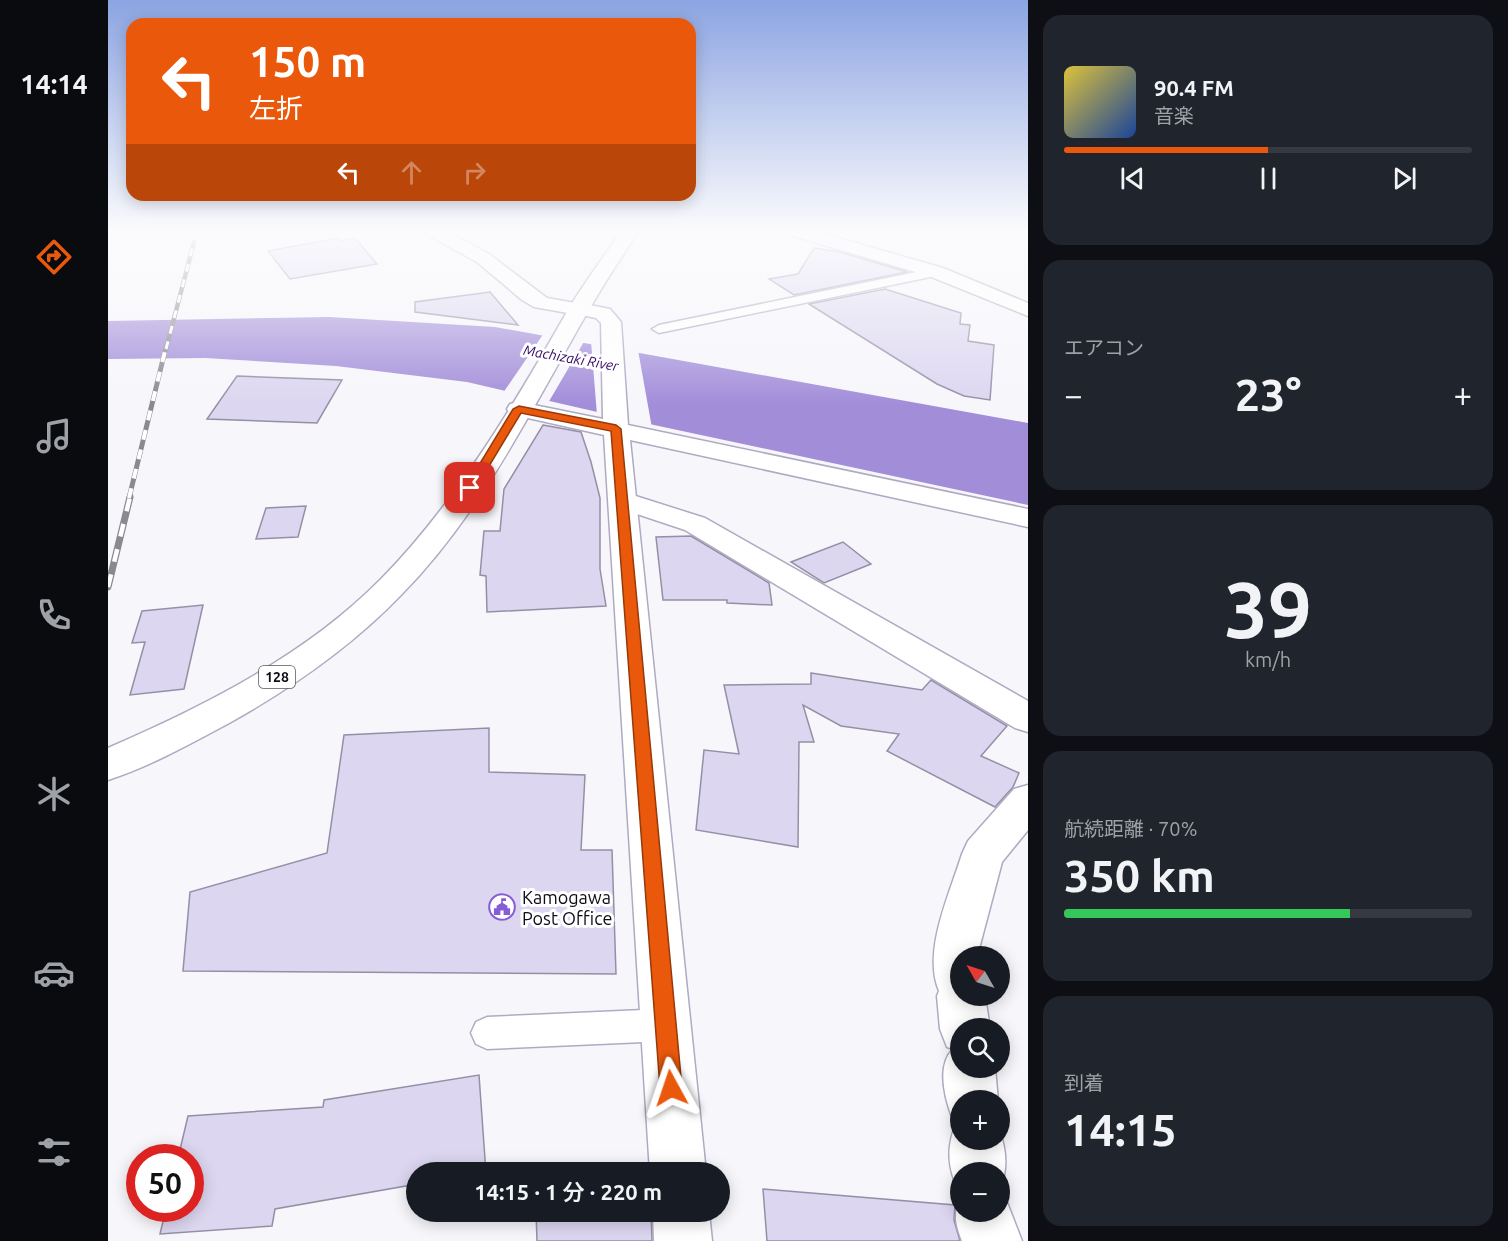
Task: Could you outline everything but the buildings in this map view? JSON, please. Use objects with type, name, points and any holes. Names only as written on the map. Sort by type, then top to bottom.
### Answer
[{"type":"main road","points":[[520,289],[541,303],[575,318],[603,313],[610,318],[677,1162]]},
{"type":"main road","name":"128","points":[[108,765],[177,734],[272,681],[350,624],[381,596],[422,554],[470,488],[593,289]]},
{"type":"main road","points":[[978,289],[1028,309]]},
{"type":"main road","points":[[522,404],[617,421],[1028,518]]},
{"type":"main road","points":[[624,500],[695,524],[1026,715]]},
{"type":"main road","points":[[957,946],[983,854],[1028,801]]},
{"type":"main road","points":[[682,1222],[683,1241]]},
{"type":"main road","points":[[984,1222],[993,1241]]},
{"type":"lane","points":[[659,329],[854,289]]},
{"type":"lane","points":[[487,1033],[666,1025]]},
{"type":"water","name":"Machizaki River","points":[[329,317],[495,327],[1028,423],[1028,505],[654,425],[467,382],[336,366],[205,358],[108,359],[108,321]]},
{"type":"pier","points":[[544,333],[585,340],[548,403],[503,393]]},
{"type":"pier","points":[[591,341],[638,350],[652,428],[597,415]]},
{"type":"railway","points":[[166,349],[182,289]]},
{"type":"railway","points":[[129,498],[166,347]]},
{"type":"railway","points":[[108,587],[130,497]]},
{"type":"place","name":"Kamogawa Post Office","points":[[502,907]]},
{"type":"route","points":[[470,488],[519,409],[616,429],[624,500],[671,1088]]}]
